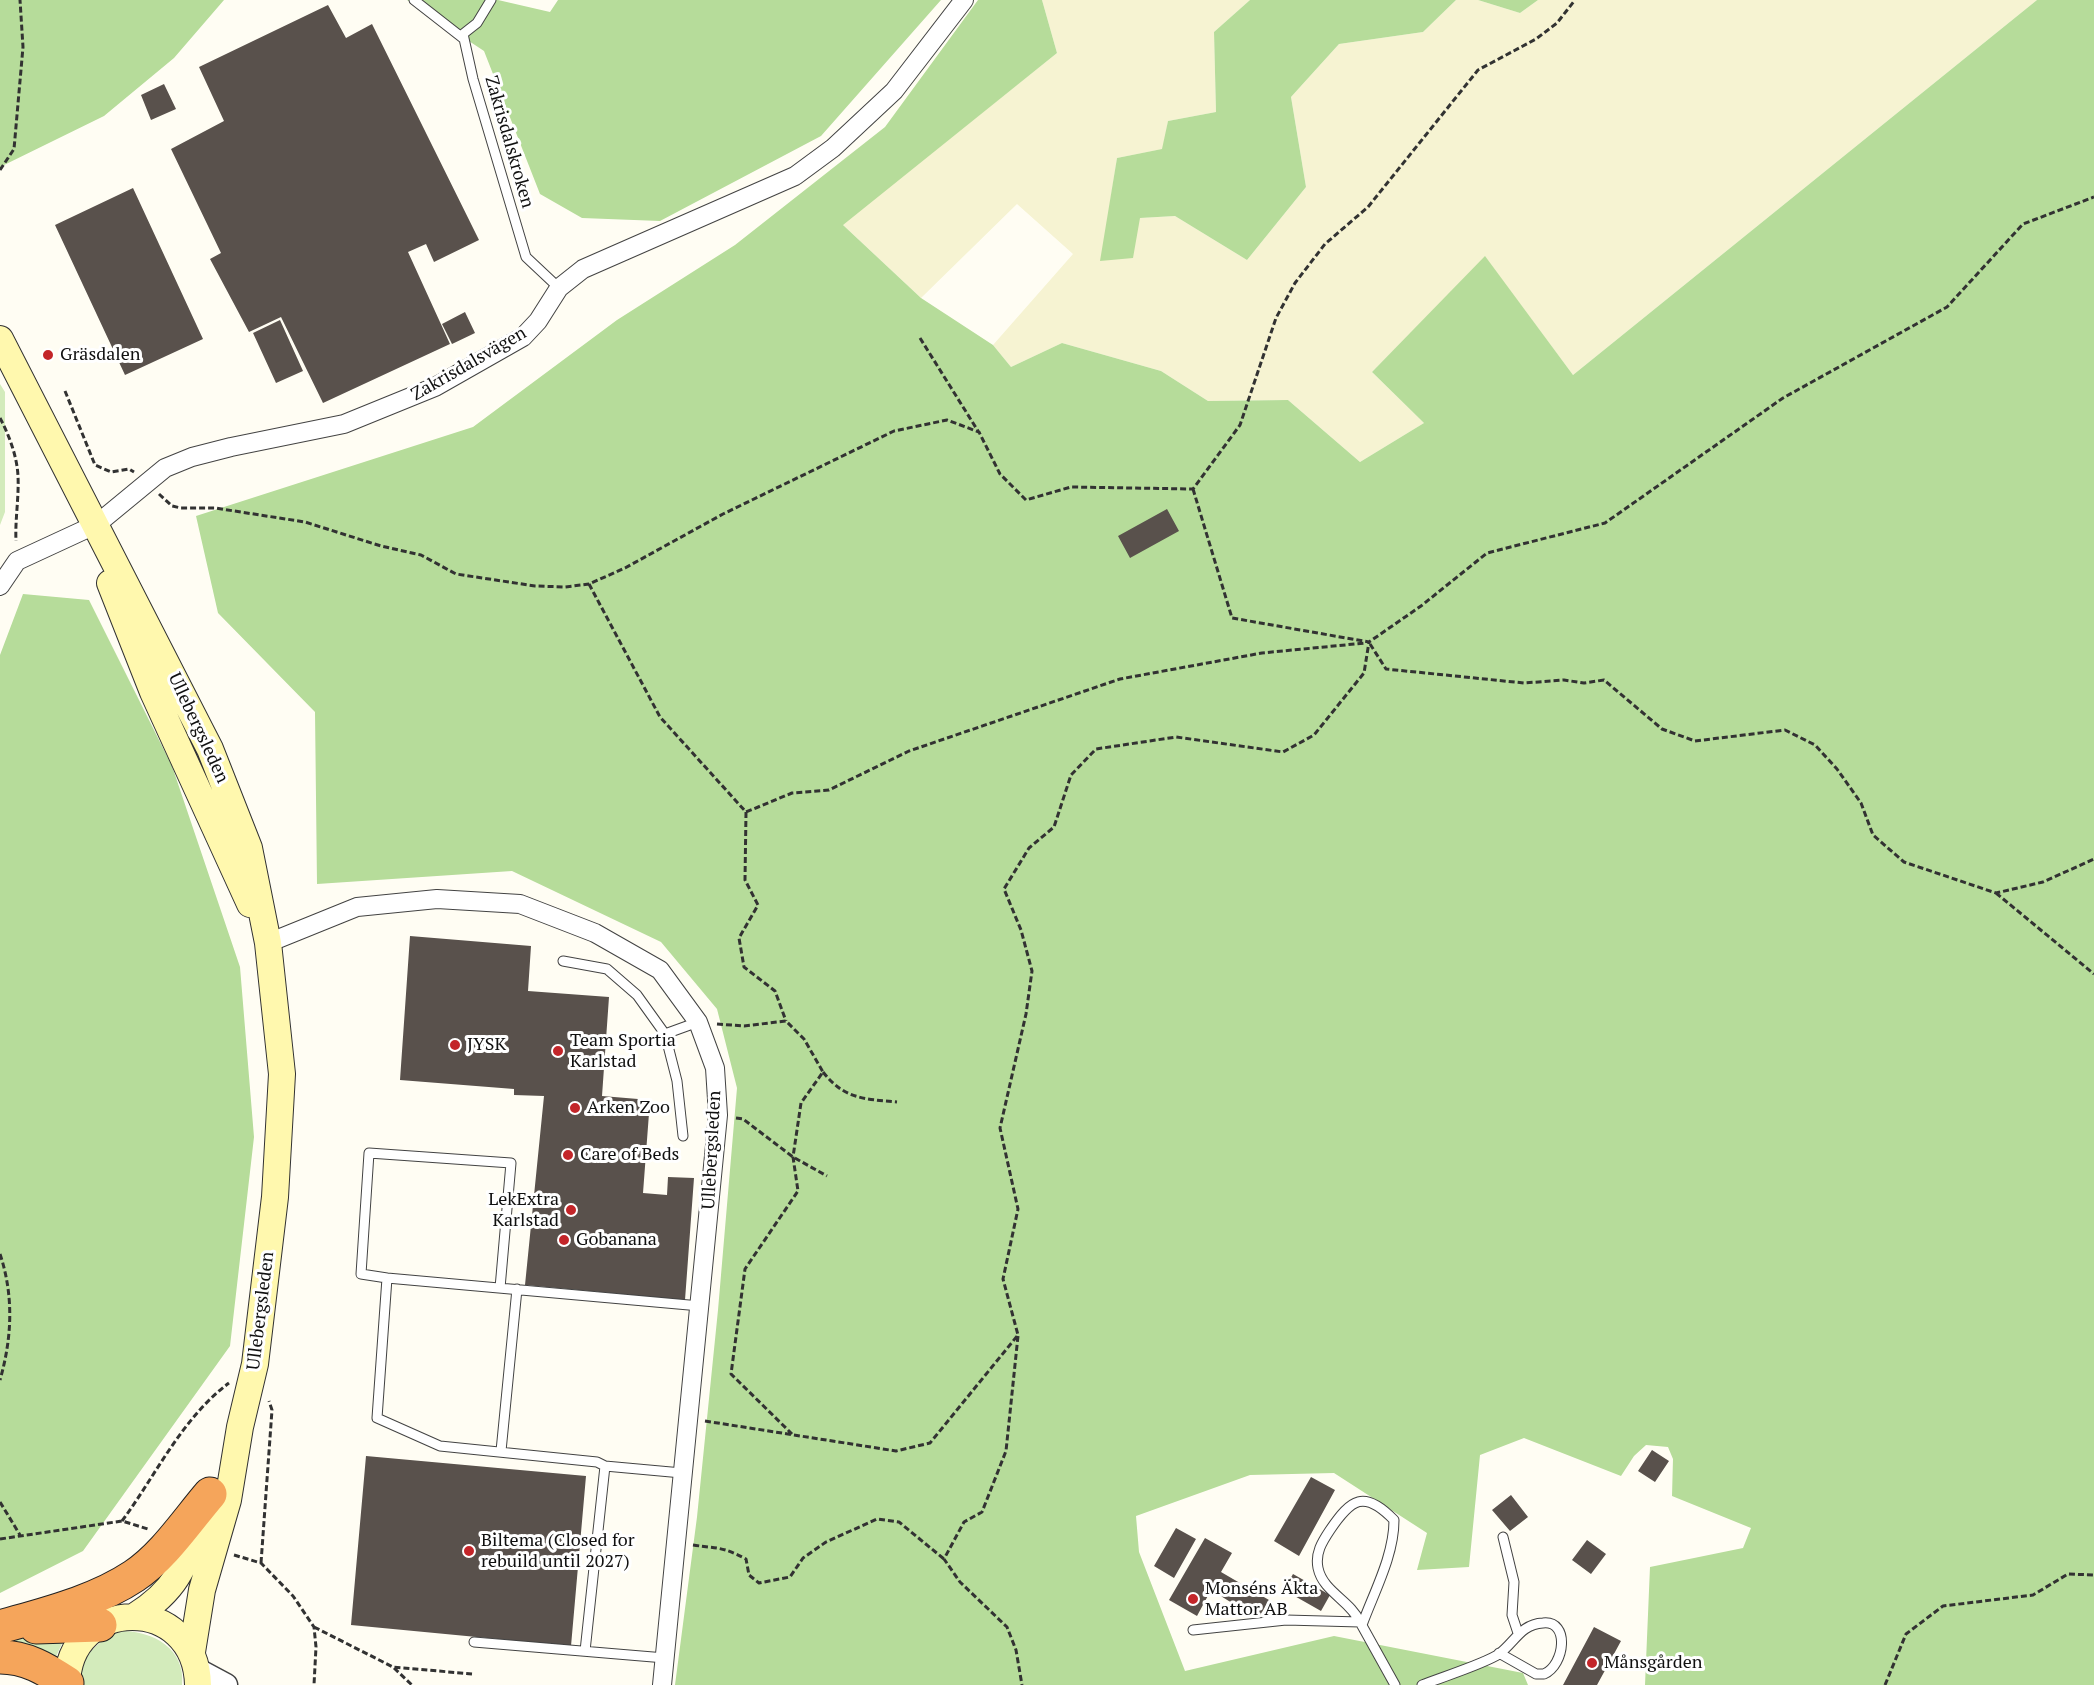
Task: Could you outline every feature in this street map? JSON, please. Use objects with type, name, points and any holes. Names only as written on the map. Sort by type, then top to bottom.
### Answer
[{"type":"highway","points":[[0,1628],[87,1599],[135,1575],[154,1558],[210,1494]]},
{"type":"highway","points":[[0,1628],[100,1625]]},
{"type":"highway","points":[[0,1657],[26,1661],[46,1669],[67,1684]]},
{"type":"main road","name":"Ullebergsleden","points":[[0,339],[210,749],[249,848],[268,943],[282,1074],[275,1197],[255,1364],[240,1427],[228,1500],[202,1590],[196,1669]]},
{"type":"main road","name":"Ullebergsleden","points":[[135,1616],[167,1593],[177,1578],[210,1494],[240,1427]]},
{"type":"main road","points":[[67,1684],[69,1666],[75,1650],[86,1635],[100,1625],[117,1618],[135,1616],[153,1619],[168,1626],[182,1638],[196,1669]]},
{"type":"street","name":"Zakrisdalsvägen","points":[[17,561],[96,524],[165,468],[192,457],[344,424],[435,387],[523,337],[538,321],[559,288],[583,269],[795,176],[833,148],[894,91],[964,0]]},
{"type":"street","points":[[0,586],[17,561]]},
{"type":"street","name":"Ullebergsleden","points":[[268,943],[357,907],[437,899],[520,904],[595,933],[660,970],[698,1022],[715,1068],[718,1116],[662,1685]]},
{"type":"street","points":[[196,1669],[226,1685]]},
{"type":"lane","points":[[414,0],[464,39]]},
{"type":"lane","points":[[464,39],[463,34],[477,23],[491,0]]},
{"type":"lane","name":"Zakrisdalskroken","points":[[464,39],[473,79],[526,256],[559,288]]},
{"type":"lane","points":[[563,961],[607,969],[637,995],[665,1034],[676,1081],[683,1136]]},
{"type":"lane","points":[[665,1034],[698,1022]]},
{"type":"lane","points":[[500,1288],[511,1163],[369,1153],[361,1274],[387,1278],[700,1306]]},
{"type":"lane","points":[[387,1278],[377,1418],[440,1446],[682,1473]]},
{"type":"lane","points":[[501,1451],[517,1289]]},
{"type":"lane","points":[[585,1652],[605,1466]]},
{"type":"lane","points":[[1361,1623],[1392,1544],[1394,1529],[1394,1520],[1383,1509],[1369,1502],[1352,1503],[1345,1509],[1319,1546],[1317,1561],[1324,1584],[1350,1605],[1395,1685]]},
{"type":"lane","points":[[1503,1537],[1514,1582],[1512,1615],[1518,1633]]},
{"type":"lane","points":[[1193,1630],[1286,1620],[1361,1623]]},
{"type":"lane","points":[[1422,1685],[1499,1653],[1518,1633],[1545,1622],[1554,1626],[1562,1640],[1561,1652],[1554,1668],[1544,1674],[1536,1674],[1499,1653]]},
{"type":"lane","points":[[474,1642],[665,1658]]},
{"type":"path","points":[[0,170],[14,149],[23,47],[20,0]]},
{"type":"path","points":[[1193,489],[1240,425],[1276,318],[1295,283],[1325,244],[1368,207],[1478,70],[1536,39],[1557,23],[1575,0]]},
{"type":"path","points":[[746,812],[792,793],[829,790],[909,751],[1120,679],[1262,653],[1369,642],[1421,606],[1487,554],[1605,523],[1783,398],[1947,307],[2023,224],[2094,197]]},
{"type":"path","points":[[921,338],[979,432],[1000,474],[1026,500],[1071,487],[1193,489]]},
{"type":"path","points":[[65,391],[95,465],[111,472],[129,469],[148,482],[172,506],[215,508],[304,522],[381,546],[421,555],[456,574],[535,586],[564,587],[590,584],[625,568],[723,514],[894,431],[947,420],[979,432]]},
{"type":"path","points":[[0,418],[10,438],[18,475],[14,515],[17,561]]},
{"type":"path","points":[[1193,489],[1232,618],[1369,642],[1386,669],[1524,683],[1564,680],[1584,683],[1604,680],[1662,729],[1695,741],[1785,730],[1815,745],[1837,769],[1861,803],[1873,835],[1904,862],[1996,892],[2094,974]]},
{"type":"path","points":[[590,584],[660,717],[746,812],[745,880],[758,905],[740,938],[744,967],[775,991],[786,1021],[804,1039],[823,1072],[835,1087],[856,1097],[897,1102]]},
{"type":"path","points":[[944,1559],[964,1522],[982,1512],[1006,1451],[1018,1335],[1003,1279],[1018,1209],[1000,1128],[1026,1014],[1032,972],[1021,930],[1004,889],[1029,848],[1054,827],[1071,775],[1096,749],[1176,737],[1283,752],[1314,735],[1364,673],[1369,642]]},
{"type":"path","points":[[1996,892],[2043,882],[2094,859]]},
{"type":"path","points":[[698,1022],[744,1026],[786,1021]]},
{"type":"path","points":[[793,1435],[731,1374],[745,1269],[798,1191],[793,1157],[801,1103],[823,1072]]},
{"type":"path","points":[[718,1116],[743,1119],[793,1157],[827,1176]]},
{"type":"path","points":[[0,1254],[11,1313],[8,1353],[0,1380]]},
{"type":"path","points":[[688,1419],[896,1451],[930,1443],[1018,1335]]},
{"type":"path","points":[[122,1521],[153,1473],[204,1406],[225,1386],[255,1364],[272,1410],[261,1563]]},
{"type":"path","points":[[0,1502],[20,1536]]},
{"type":"path","points":[[675,1543],[718,1546],[729,1550],[746,1559],[749,1575],[759,1583],[790,1577],[803,1558],[826,1542],[877,1519],[899,1522],[944,1559],[960,1582],[1008,1627],[1016,1650],[1022,1685]]},
{"type":"path","points":[[0,1539],[122,1521],[151,1530]]},
{"type":"path","points":[[232,1554],[261,1563],[293,1596],[314,1627],[316,1647],[314,1685]]},
{"type":"path","points":[[1886,1685],[1906,1634],[1943,1606],[2033,1595],[2068,1574],[2094,1575]]},
{"type":"path","points":[[314,1627],[393,1667],[412,1685]]},
{"type":"path","points":[[393,1667],[472,1674]]},
{"type":"shaded area","points":[[1042,0],[1250,0],[1214,32],[1216,112],[1168,121],[1163,149],[1117,158],[1101,261],[1140,218],[1175,216],[1247,260],[1306,187],[1291,97],[1339,44],[1423,32],[1456,0],[1478,0],[1520,13],[1538,0],[2037,0],[1573,375],[1485,257],[1372,372],[1424,423],[1360,462],[1288,400],[1208,401],[1161,371],[1062,343],[1011,367],[993,345],[1073,254],[1017,204],[921,298],[842,224],[1057,53]]},
{"type":"green space","points":[[0,0],[224,0],[174,58],[104,116],[0,167]]},
{"type":"green space","points":[[407,0],[498,0],[550,12],[558,0],[941,0],[821,136],[660,221],[582,218],[540,194],[484,51]]},
{"type":"green space","points":[[978,0],[1042,0],[1057,53],[843,225],[921,298],[993,345],[1011,367],[1062,343],[1161,371],[1208,401],[1288,400],[1360,462],[1424,423],[1372,372],[1485,256],[1573,375],[2037,0],[2094,0],[2094,1685],[1645,1685],[1650,1567],[1743,1548],[1751,1528],[1672,1496],[1673,1459],[1668,1447],[1646,1445],[1634,1456],[1621,1476],[1524,1438],[1480,1455],[1469,1567],[1417,1570],[1427,1533],[1334,1473],[1250,1475],[1136,1516],[1139,1552],[1185,1671],[1334,1636],[1523,1673],[1528,1685],[675,1685],[697,1517],[737,1088],[717,1009],[661,942],[512,871],[317,884],[315,712],[218,613],[196,516],[473,427],[617,320],[735,245],[885,127]]},
{"type":"green space","points":[[1250,0],[1456,0],[1423,32],[1339,44],[1291,97],[1306,187],[1247,260],[1175,216],[1140,218],[1133,258],[1100,261],[1117,158],[1162,149],[1168,121],[1216,112],[1214,32]]},
{"type":"green space","points":[[1478,0],[1538,0],[1520,13]]},
{"type":"green space","points":[[0,384],[5,392],[5,512],[0,525]]},
{"type":"green space","points":[[23,594],[89,600],[172,766],[240,967],[254,1137],[230,1346],[83,1551],[0,1593],[0,655]]},
{"type":"green space","points":[[122,1631],[145,1634],[165,1644],[179,1661],[182,1685],[81,1685],[83,1666],[91,1651],[105,1639]]},
{"type":"green space","points":[[66,1635],[53,1663],[0,1638]]},
{"type":"building","points":[[328,5],[346,38],[372,24],[479,240],[434,262],[426,244],[408,252],[450,344],[323,403],[281,317],[249,332],[210,259],[221,253],[171,149],[224,121],[199,67]]},
{"type":"building","points":[[164,84],[176,109],[151,120],[141,95]]},
{"type":"building","points":[[133,188],[203,339],[125,375],[55,225]]},
{"type":"building","points":[[465,312],[475,333],[452,344],[442,324]]},
{"type":"building","points":[[280,320],[303,371],[276,383],[253,333]]},
{"type":"building","points":[[1167,509],[1179,531],[1130,558],[1118,536]]},
{"type":"building","points":[[410,936],[531,946],[528,991],[609,997],[602,1096],[650,1100],[643,1193],[667,1195],[668,1177],[694,1178],[685,1300],[525,1285],[544,1096],[514,1095],[514,1089],[400,1080]]},
{"type":"building","points":[[1652,1450],[1669,1461],[1655,1482],[1638,1471]]},
{"type":"building","name":"Biltema (Closed for rebuild until 2027)","points":[[366,1456],[586,1476],[571,1646],[351,1625]]},
{"type":"building","points":[[1311,1477],[1335,1490],[1299,1556],[1274,1541]]},
{"type":"building","points":[[1511,1495],[1528,1517],[1510,1531],[1492,1510]]},
{"type":"building","points":[[1176,1528],[1196,1539],[1174,1578],[1154,1566]]},
{"type":"building","points":[[1205,1538],[1232,1553],[1221,1572],[1269,1600],[1258,1619],[1211,1590],[1197,1616],[1169,1600]]},
{"type":"building","points":[[1587,1540],[1606,1554],[1591,1574],[1572,1560]]},
{"type":"building","points":[[1293,1574],[1330,1595],[1321,1611],[1284,1590]]},
{"type":"building","name":"Månsgården","points":[[1594,1627],[1621,1641],[1597,1685],[1563,1685]]},
{"type":"place","name":"Gräsdalen","points":[[48,355]]},
{"type":"place","name":"JYSK","points":[[455,1045]]},
{"type":"place","name":"Team Sportia Karlstad","points":[[558,1051]]},
{"type":"place","name":"Arken Zoo","points":[[575,1108]]},
{"type":"place","name":"Care of Beds","points":[[568,1155]]},
{"type":"place","name":"LekExtra Karlstad","points":[[571,1210]]},
{"type":"place","name":"Gobanana","points":[[564,1240]]},
{"type":"place","name":"Biltema (Closed for rebuild until 2027)","points":[[469,1551]]},
{"type":"place","name":"Monséns Äkta Mattor AB","points":[[1193,1599]]},
{"type":"place","name":"Månsgården","points":[[1592,1663]]}]
